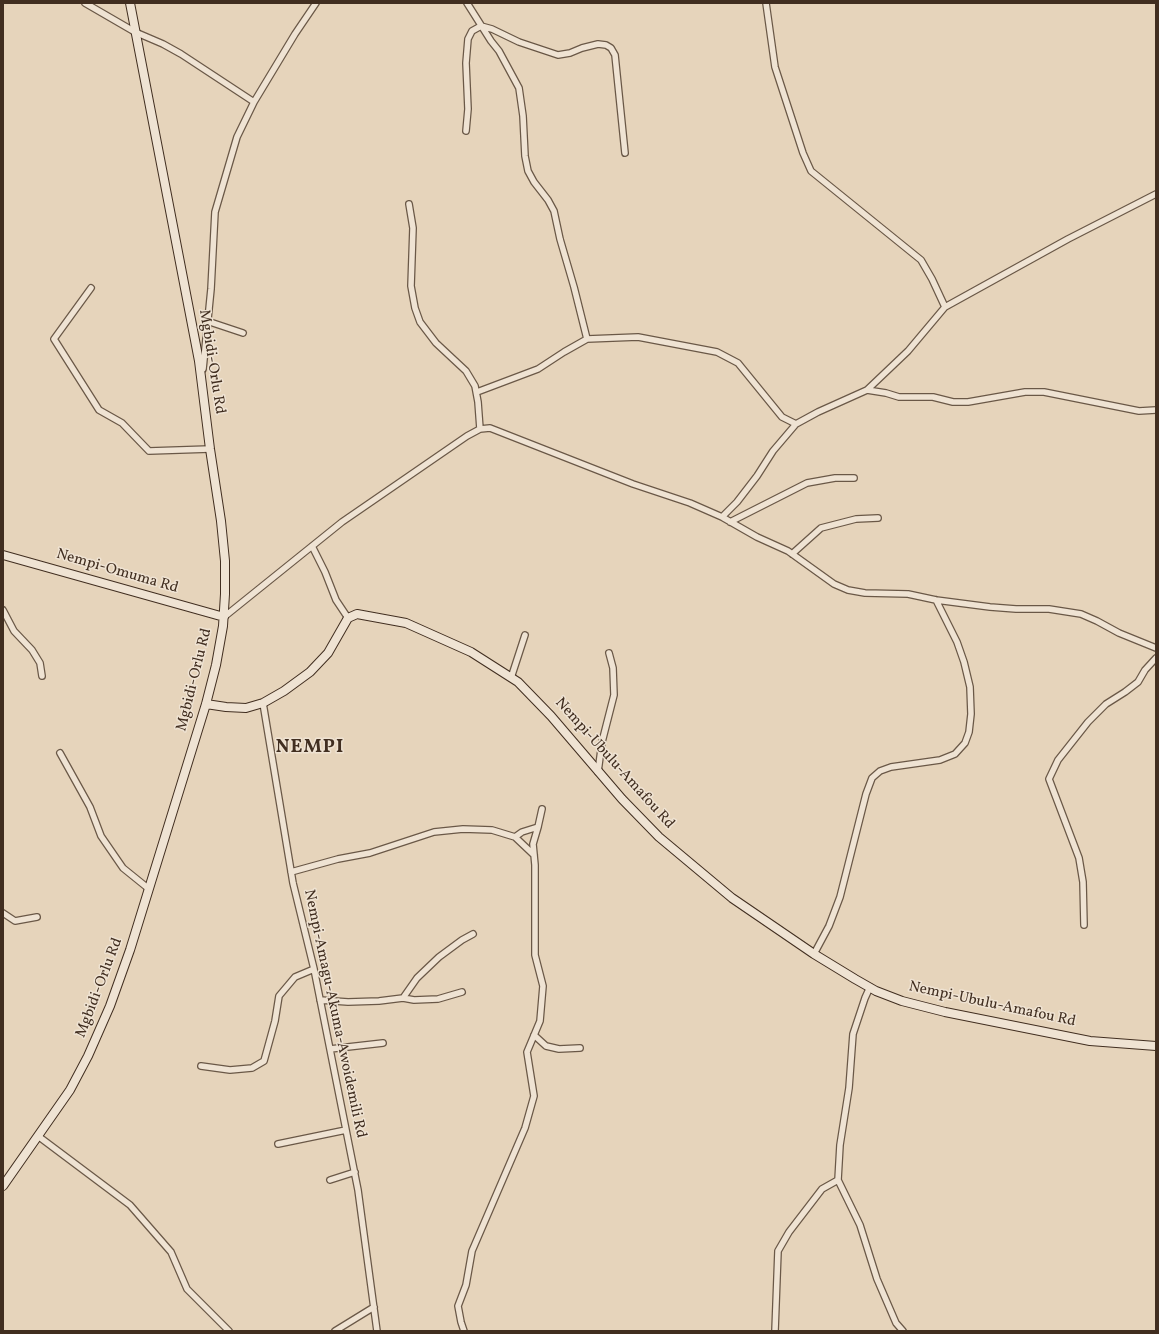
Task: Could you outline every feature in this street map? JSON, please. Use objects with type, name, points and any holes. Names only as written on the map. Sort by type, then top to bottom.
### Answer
[{"type":"street","points":[[85,3],[135,32],[163,44],[181,54],[254,102]]},
{"type":"street","name":"Mgbidi-Orlu Rd","points":[[3,1186],[70,1090],[88,1056],[110,1006],[149,889],[206,704],[216,665],[224,617],[225,561],[199,361],[130,3]]},
{"type":"street","points":[[201,382],[211,289],[215,212],[237,137],[254,102],[295,34],[316,3]]},
{"type":"street","points":[[467,3],[505,61],[519,88],[524,116],[525,156],[528,171],[554,211],[587,339]]},
{"type":"street","points":[[766,3],[775,67],[802,153],[811,172],[921,260],[945,307]]},
{"type":"street","points":[[466,131],[468,109],[466,63],[468,39],[472,31],[481,26],[492,29],[519,42],[558,55],[570,53],[598,44],[606,45],[611,48],[615,55],[624,153]]},
{"type":"street","points":[[722,517],[737,502],[757,476],[773,450],[796,424],[818,412],[867,390],[908,351],[945,307],[1068,239],[1156,194]]},
{"type":"street","points":[[409,204],[413,228],[411,286],[415,308],[420,322],[436,342],[466,371],[475,386],[477,392],[480,429]]},
{"type":"street","points":[[91,288],[54,339],[99,410],[122,423],[149,451],[210,449]]},
{"type":"street","points":[[208,321],[243,333]]},
{"type":"street","points":[[477,392],[538,369],[587,339],[638,337],[717,352],[738,363],[782,416],[796,424]]},
{"type":"street","points":[[867,390],[899,397],[933,397],[953,402],[968,402],[1025,392],[1044,392],[1139,411],[1156,410]]},
{"type":"street","points":[[224,617],[342,522],[480,429],[490,428],[633,484],[690,503],[722,517],[757,537],[792,554],[834,584],[848,590],[864,593],[908,594],[936,600],[990,607],[1049,609],[1081,614],[1119,633],[1155,648],[1156,656],[1138,682],[1106,704],[1088,722],[1058,760],[1050,779],[1079,858],[1083,882],[1084,925]]},
{"type":"street","points":[[730,522],[807,483],[835,478],[854,478]]},
{"type":"street","points":[[792,554],[821,528],[856,519],[878,518]]},
{"type":"street","points":[[206,704],[246,708],[263,703],[284,691],[315,667],[328,653],[348,618],[336,600],[325,572],[312,546]]},
{"type":"street","name":"Nempi-Omuma Rd","points":[[3,555],[224,617]]},
{"type":"street","points":[[814,954],[829,926],[840,897],[866,794],[872,778],[880,771],[891,767],[940,760],[955,754],[965,743],[969,732],[970,686],[964,662],[957,642],[936,600]]},
{"type":"street","points":[[3,610],[14,631],[32,650],[40,663],[42,676]]},
{"type":"street","name":"Nempi-Ubulu-Amafou Rd","points":[[348,618],[357,614],[406,623],[471,652],[511,678],[527,691],[551,716],[622,799],[659,837],[684,859],[732,898],[814,954],[870,987],[902,1001],[945,1012],[1090,1041],[1156,1046]]},
{"type":"street","points":[[511,678],[525,636]]},
{"type":"street","points":[[598,772],[602,742],[614,695],[613,668],[609,653]]},
{"type":"street","name":"Nempi-Amagu-Akuma-Awoidemili Rd","points":[[263,703],[291,872],[314,969],[355,1172],[377,1331]]},
{"type":"street","points":[[60,753],[90,807],[101,836],[123,868],[149,889]]},
{"type":"street","points":[[464,1331],[458,1306],[466,1285],[472,1251],[525,1128],[534,1096],[527,1052],[540,1021],[543,986],[535,956],[533,844],[542,809]]},
{"type":"street","points":[[515,837],[522,832],[538,827]]},
{"type":"street","points":[[291,872],[338,859],[370,853],[434,832],[463,829],[492,830],[515,837],[534,854]]},
{"type":"street","points":[[3,913],[15,921],[38,917]]},
{"type":"street","points":[[403,998],[417,978],[439,957],[473,934]]},
{"type":"street","points":[[201,1066],[230,1070],[252,1068],[264,1061],[275,1022],[279,996],[295,977],[314,969]]},
{"type":"street","points":[[870,987],[853,1034],[848,1088],[840,1145],[838,1180],[860,1225],[877,1279],[896,1323],[903,1331]]},
{"type":"street","points":[[320,1000],[348,1002],[379,1001],[403,998],[414,1000],[438,999],[462,992]]},
{"type":"street","points":[[534,1035],[546,1046],[559,1049],[580,1048]]},
{"type":"street","points":[[330,1049],[383,1043]]},
{"type":"street","points":[[278,1144],[346,1130]]},
{"type":"street","points":[[38,1136],[130,1205],[171,1252],[187,1289],[229,1331]]},
{"type":"street","points":[[330,1180],[355,1172]]},
{"type":"street","points":[[775,1331],[778,1251],[789,1232],[822,1189],[838,1180]]},
{"type":"street","points":[[335,1331],[374,1307]]},
{"type":"district","name":"NEMPI","points":[[310,749]]}]
